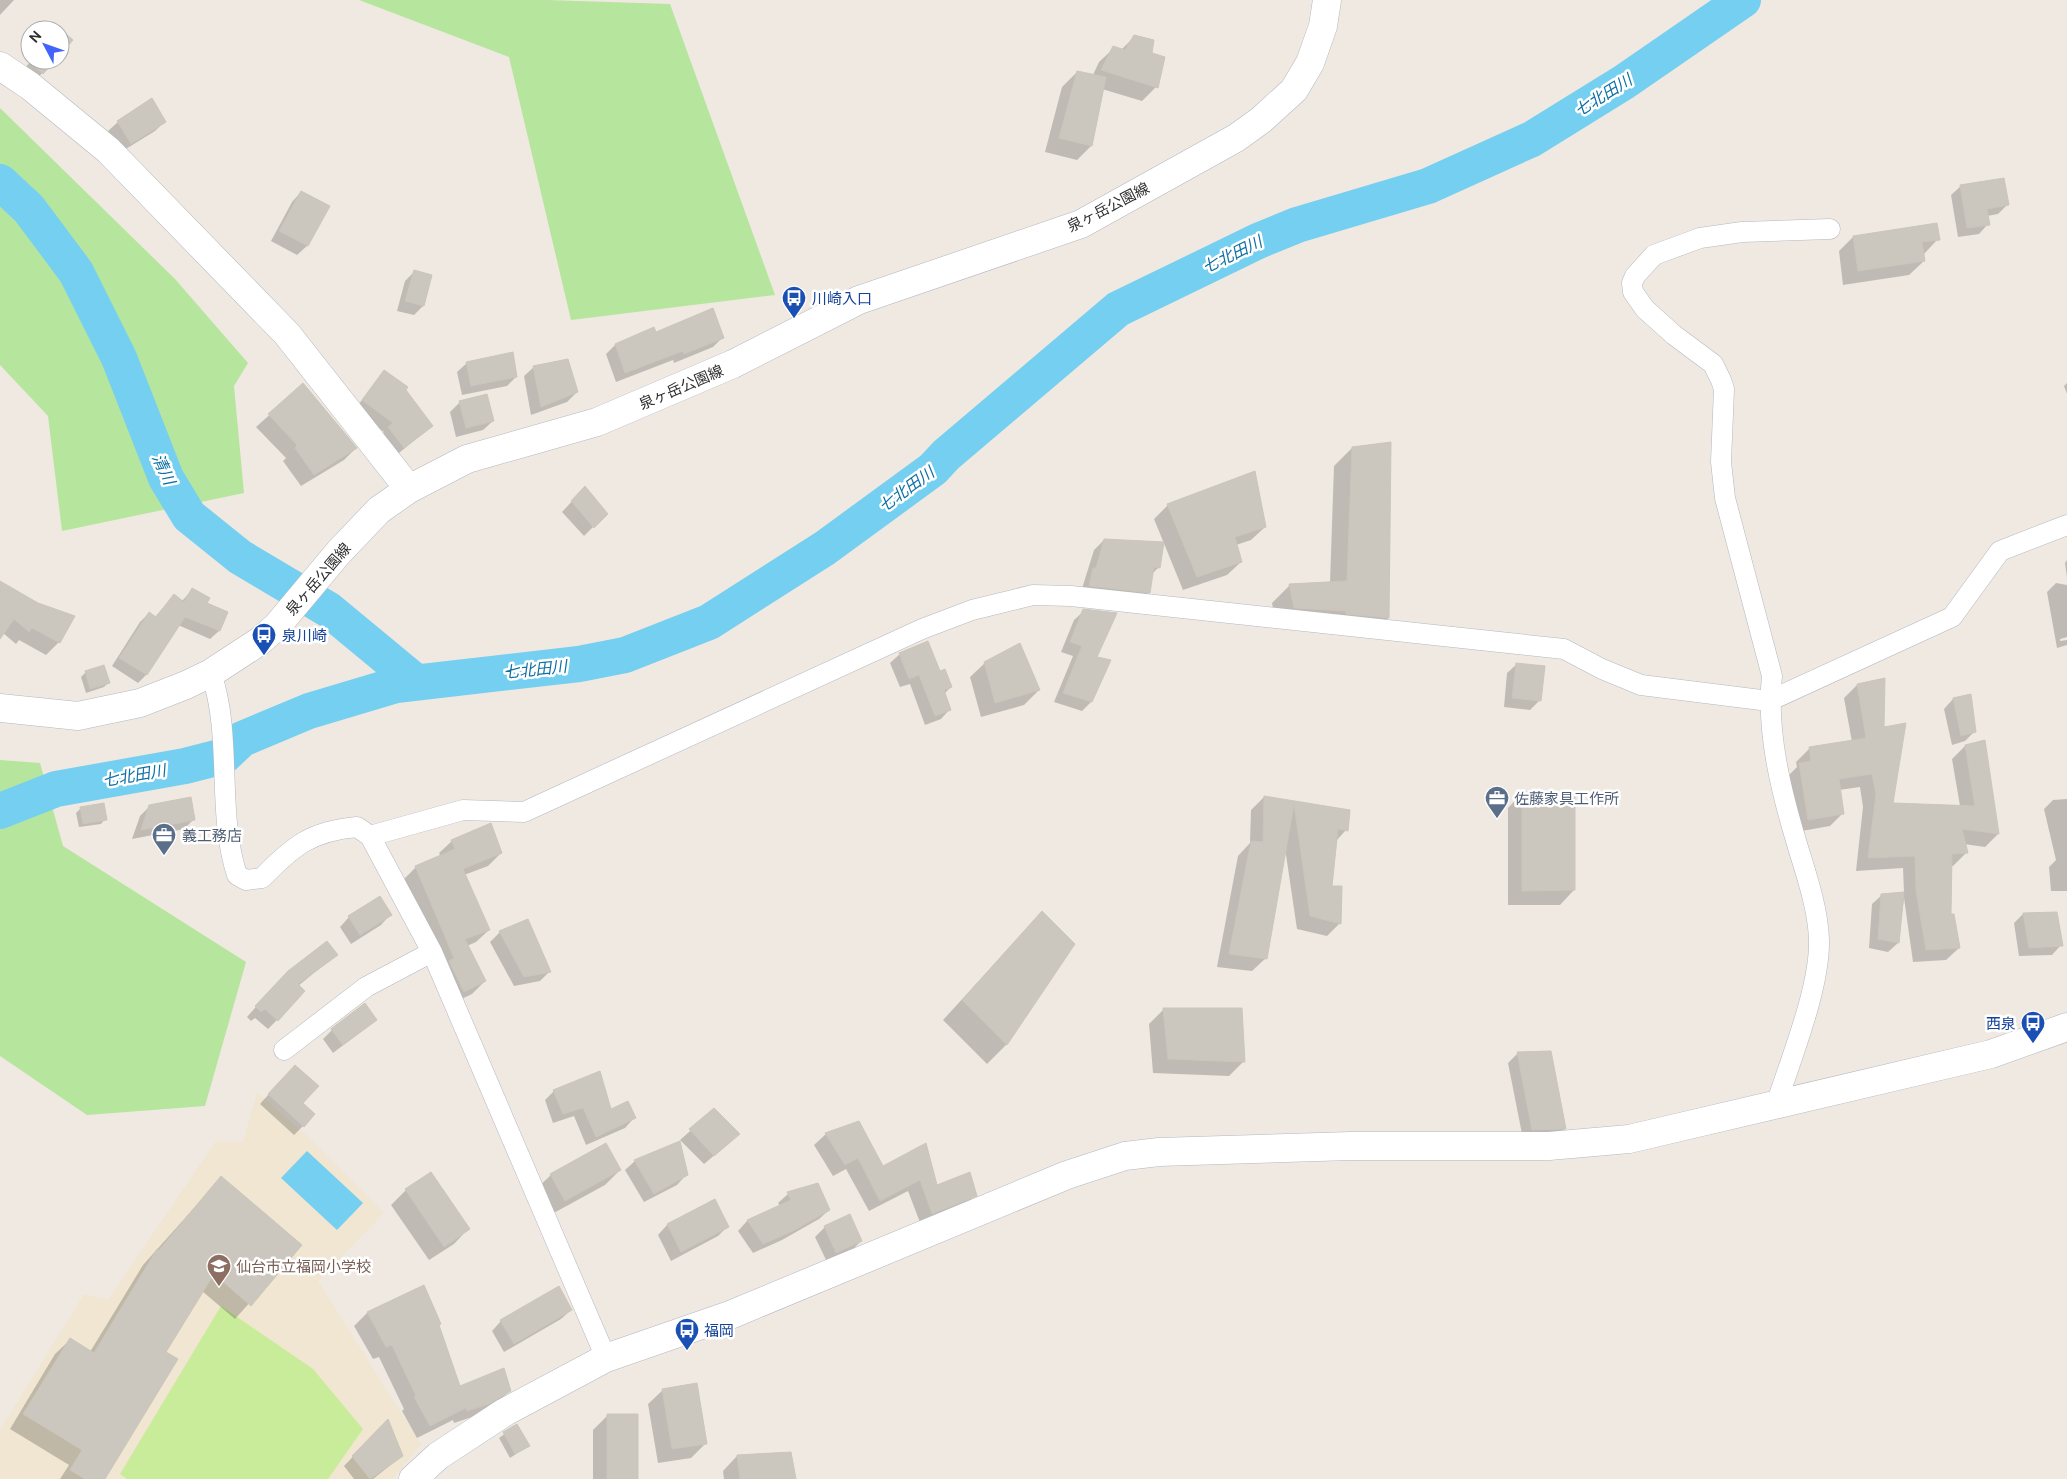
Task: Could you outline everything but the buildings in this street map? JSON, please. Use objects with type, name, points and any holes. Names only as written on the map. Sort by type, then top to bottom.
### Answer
[{"type":"street","name":"泉ヶ岳公園線","points":[[0,708],[78,716],[215,685],[244,653],[277,626],[339,552],[380,510],[409,488],[467,460],[597,422],[733,364],[859,300],[1081,224],[1236,138],[1294,90],[1310,63],[1323,26],[1327,0]]},
{"type":"street","points":[[0,66],[30,86],[108,150],[287,334],[409,488]]},
{"type":"street","points":[[1776,1105],[1812,989],[1818,961],[1819,939],[1810,890],[1795,837],[1775,751],[1769,701],[1772,676],[1725,498],[1722,462],[1724,389],[1713,364],[1674,335],[1645,309],[1633,292],[1632,283],[1635,276],[1654,255],[1700,238],[1742,232],[1830,229]]},
{"type":"street","points":[[370,836],[462,810],[524,812],[922,629],[972,610],[1033,595],[1071,596],[1564,649],[1602,669],[1641,685],[1769,701],[1952,617],[2000,551],[2067,524]]},
{"type":"street","points":[[215,685],[231,858],[237,875],[246,880],[262,878],[283,856],[306,839],[341,828],[357,827],[370,836],[432,952],[606,1358]]},
{"type":"street","points":[[284,1050],[366,986],[432,952]]},
{"type":"street","points":[[412,1479],[438,1456],[505,1412],[606,1358],[730,1315],[1067,1175],[1125,1156],[1159,1152],[1351,1146],[1549,1146],[1629,1139],[1991,1054],[2067,1027]]},
{"type":"shaded area","name":"仙台市立福岡小学校","points":[[257,1092],[307,1136],[384,1213],[318,1281],[421,1444],[393,1479],[0,1479],[0,1430],[84,1294],[108,1300],[216,1141],[243,1142]]},
{"type":"green space","points":[[359,0],[547,0],[670,4],[775,295],[571,320],[509,57]]},
{"type":"green space","points":[[0,108],[175,279],[248,363],[234,386],[244,493],[62,531],[48,416],[0,365]]},
{"type":"green space","points":[[0,760],[40,763],[63,846],[246,962],[205,1106],[87,1115],[0,1056]]},
{"type":"green space","points":[[221,1306],[313,1369],[363,1429],[328,1479],[127,1479],[120,1474]]},
{"type":"water","points":[[307,1151],[363,1203],[337,1230],[281,1178]]},
{"type":"waterway","name":"七北田川","points":[[0,811],[56,789],[185,766],[224,756],[242,739],[309,711],[396,685],[579,664],[625,655],[709,622],[825,548],[933,469],[946,455],[1118,309],[1258,241],[1297,225],[1428,186],[1532,139],[1624,82],[1743,0]]},
{"type":"waterway","name":"清川","points":[[0,182],[29,209],[76,272],[119,358],[166,478],[189,516],[240,557],[329,610],[416,682]]},
{"type":"place","name":"川崎入口","points":[[794,319]]},
{"type":"place","name":"泉川崎","points":[[264,656]]},
{"type":"place","name":"佐藤家具工作所","points":[[1497,819]]},
{"type":"place","name":"義工務店","points":[[164,856]]},
{"type":"place","name":"西泉","points":[[2033,1044]]},
{"type":"place","name":"仙台市立福岡小学校","points":[[219,1287]]},
{"type":"place","name":"福岡","points":[[687,1351]]}]
